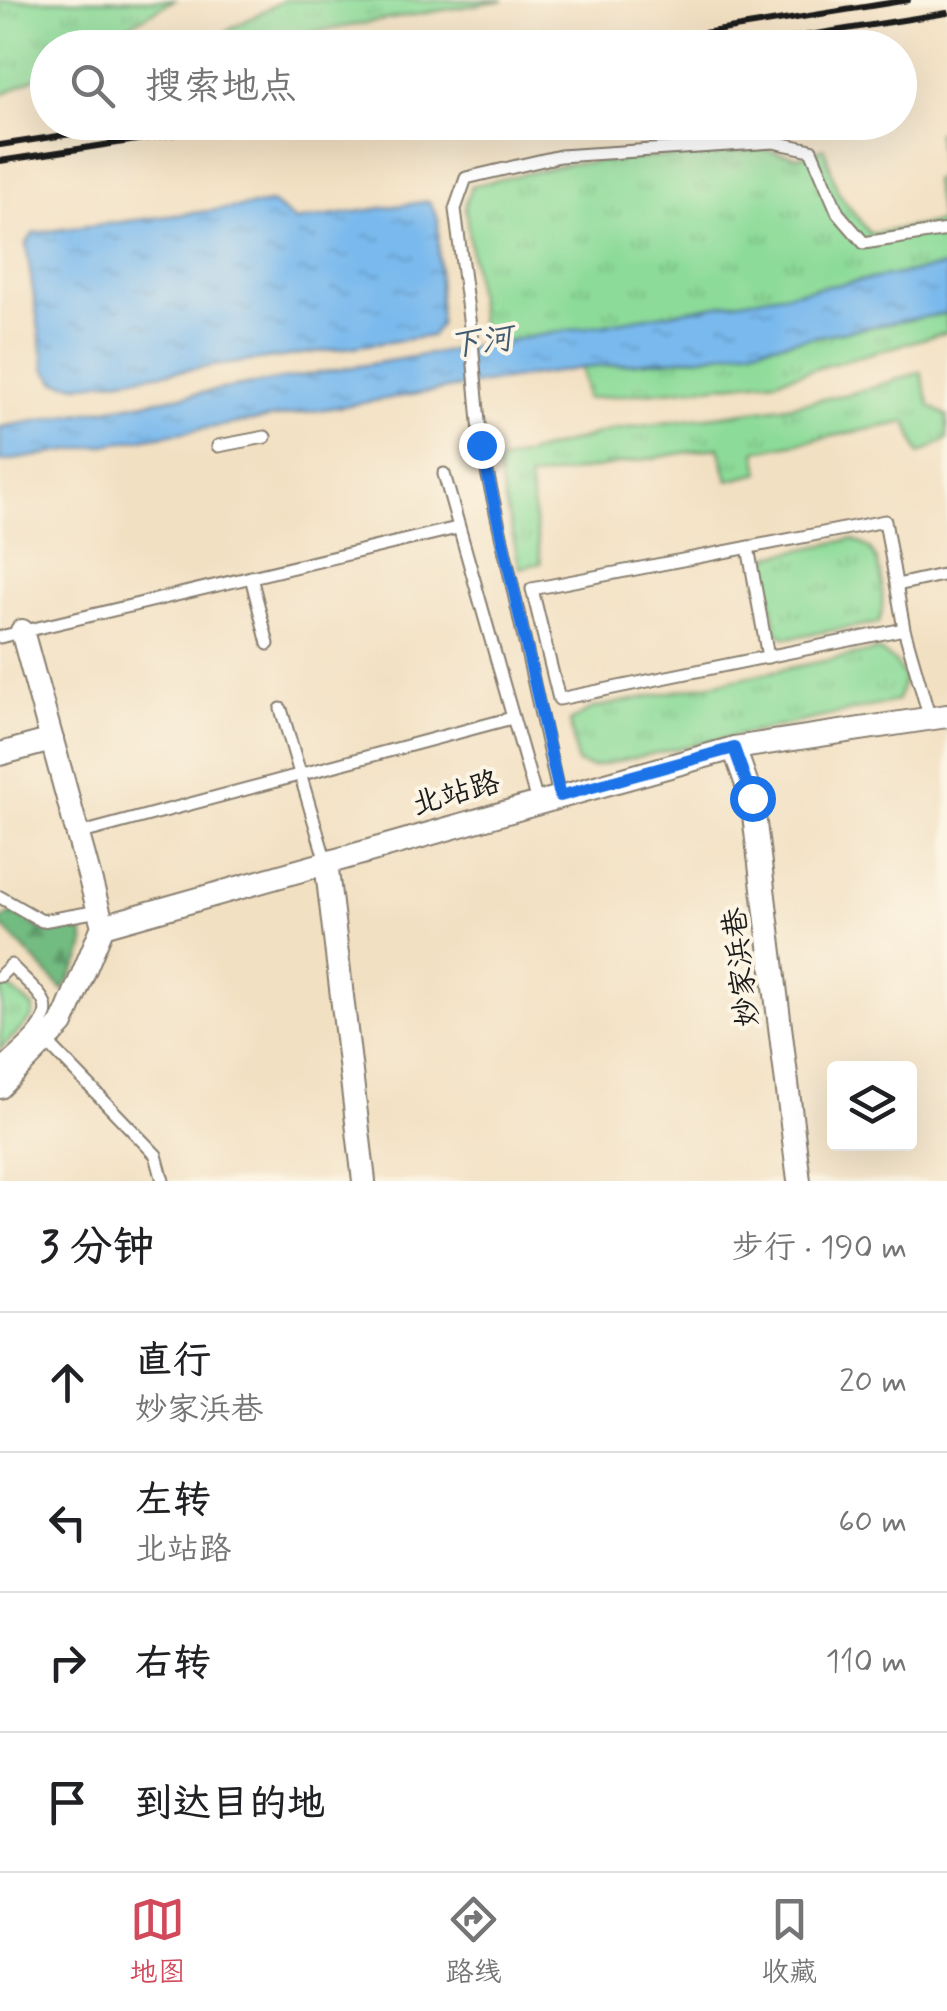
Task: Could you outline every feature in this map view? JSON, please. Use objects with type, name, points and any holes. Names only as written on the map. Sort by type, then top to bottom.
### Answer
[{"type":"street","points":[[0,1087],[62,1024],[100,918],[52,740],[11,634]]},
{"type":"street","name":"北站路","points":[[100,918],[326,862],[734,748],[939,718]]},
{"type":"street","points":[[0,754],[52,740]]},
{"type":"street","name":"妙家浜巷","points":[[734,748],[752,798],[799,1181]]},
{"type":"street","points":[[326,862],[364,1181]]},
{"type":"lane","points":[[548,799],[481,445],[455,209],[466,178],[560,156],[774,142],[811,150],[838,213],[864,243],[947,230]]},
{"type":"lane","points":[[218,446],[265,438]]},
{"type":"lane","points":[[444,474],[512,718],[548,799]]},
{"type":"lane","points":[[904,628],[560,700],[532,589],[885,521],[904,628],[939,718]]},
{"type":"lane","points":[[11,634],[457,528]]},
{"type":"lane","points":[[748,547],[768,656]]},
{"type":"lane","points":[[896,584],[947,574]]},
{"type":"lane","points":[[250,577],[268,644]]},
{"type":"lane","points":[[281,710],[326,862]]},
{"type":"lane","points":[[78,834],[512,718]]},
{"type":"lane","points":[[0,897],[42,921],[100,918]]},
{"type":"lane","points":[[0,976],[11,965],[45,1002],[46,1015],[40,1027],[0,1066]]},
{"type":"lane","points":[[46,1041],[156,1156],[164,1181]]},
{"type":"green space","points":[[0,0],[174,0],[121,30],[30,30],[30,81],[0,96]]},
{"type":"green space","points":[[284,0],[504,0],[325,30],[228,30]]},
{"type":"green space","points":[[947,131],[947,266],[483,346],[465,206],[471,186],[568,164],[763,149],[798,157],[824,148],[838,192],[870,234],[941,222],[933,180],[942,177],[937,132]]},
{"type":"green space","points":[[947,313],[947,332],[776,380],[586,399],[582,368],[702,357]]},
{"type":"green space","points":[[921,372],[930,406],[947,416],[947,440],[919,454],[907,422],[756,451],[760,473],[728,481],[719,447],[529,479],[541,563],[520,568],[496,463],[612,430],[782,407],[853,393]]},
{"type":"green space","points":[[852,539],[870,550],[878,566],[882,598],[878,623],[787,638],[777,632],[765,570],[770,556]]},
{"type":"green space","points":[[878,650],[895,662],[905,678],[897,701],[591,767],[577,763],[570,722],[593,708]]},
{"type":"green space","points":[[14,912],[45,932],[78,926],[84,950],[63,990],[0,924],[0,920]]},
{"type":"green space","points":[[2,982],[33,1007],[33,1017],[0,1050]]},
{"type":"water","points":[[429,201],[438,219],[440,324],[431,336],[79,385],[56,382],[45,369],[26,244],[34,233],[272,203],[295,221]]},
{"type":"water","points":[[947,266],[947,313],[702,357],[582,368],[0,462],[0,427]]},
{"type":"railway","points":[[722,30],[908,0]]},
{"type":"railway","points":[[841,30],[947,13]]},
{"type":"railway","points":[[0,145],[32,140]]},
{"type":"railway","points":[[0,161],[137,140]]},
{"type":"route","points":[[481,445],[560,796],[734,748],[752,798]]},
{"type":"water label","name":"下河","points":[[481,343]]}]
